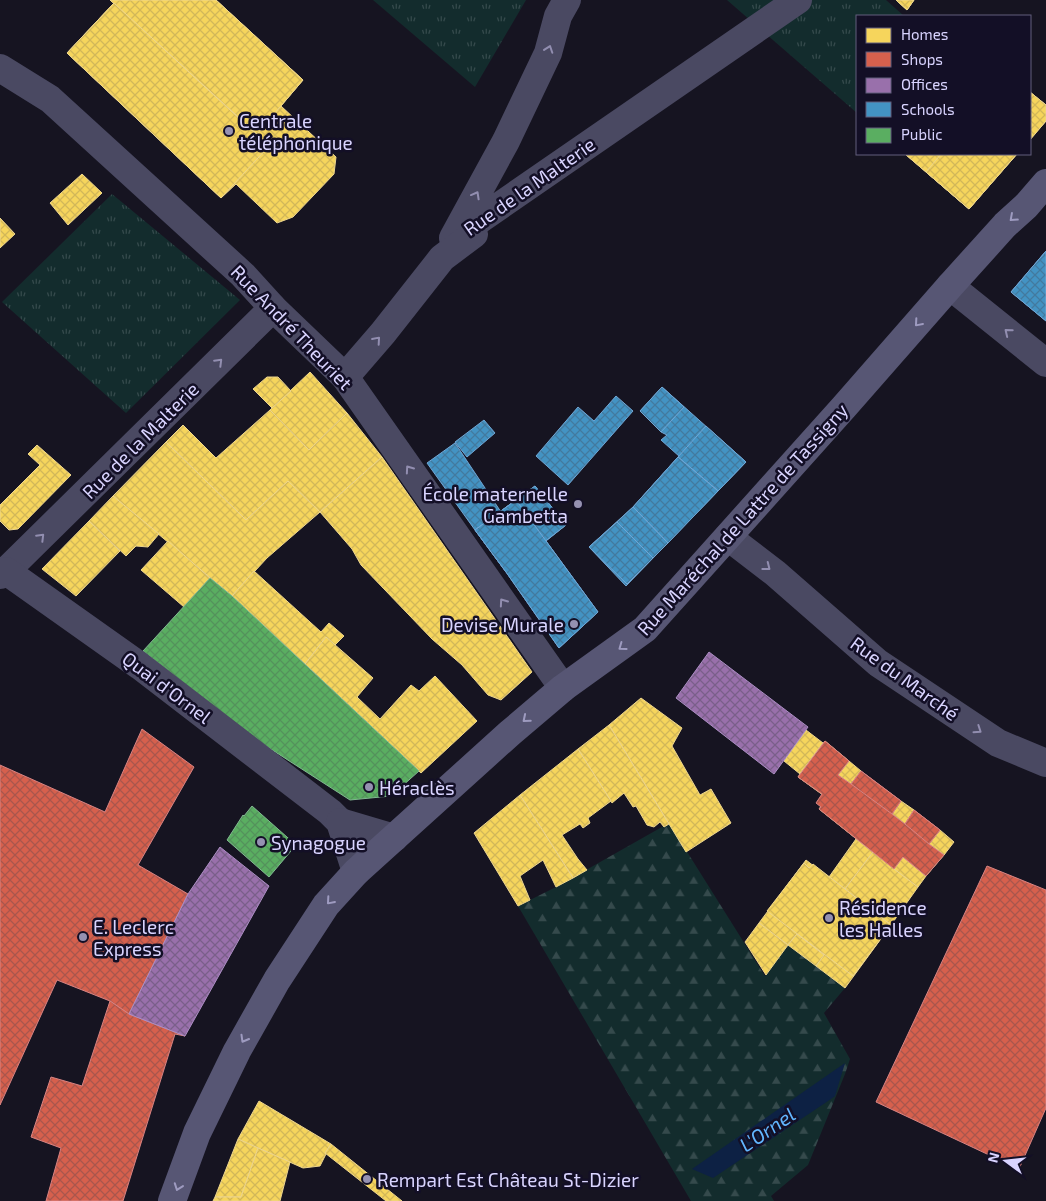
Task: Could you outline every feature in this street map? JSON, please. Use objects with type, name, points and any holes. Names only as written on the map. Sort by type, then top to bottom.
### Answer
[{"type":"main road","name":"Rue Maréchal de Lattre de Tassigny","points":[[172,1201],[197,1133],[241,1043],[277,980],[326,905],[356,872],[510,733],[557,679],[645,629],[950,286],[1046,183]]},
{"type":"street","name":"Rue de la Malterie","points":[[567,0],[558,16],[548,54],[506,141],[453,238],[799,0]]},
{"type":"street","name":"Rue de la Malterie","points":[[345,377],[383,333],[442,258],[799,0]]},
{"type":"street","name":"Rue André Theuriet","points":[[0,68],[50,99],[243,275],[345,377],[557,679]]},
{"type":"street","points":[[950,286],[1046,363]]},
{"type":"street","name":"Rue de la Malterie","points":[[3,573],[274,308]]},
{"type":"street","name":"Rue du Marché","points":[[728,537],[775,573],[878,663],[998,743],[1046,763]]},
{"type":"street","name":"Quai d'Ornel","points":[[3,573],[140,666],[335,817]]},
{"type":"street","points":[[335,817],[394,838]]},
{"type":"street","points":[[335,817],[356,872]]},
{"type":"green space","points":[[373,0],[526,0],[475,87]]},
{"type":"green space","points":[[727,0],[886,0],[903,15],[856,15],[856,112]]},
{"type":"green space","points":[[112,194],[240,300],[126,413],[2,302]]},
{"type":"green space","points":[[669,823],[765,976],[788,945],[845,988],[824,1013],[850,1059],[845,1074],[808,1165],[771,1196],[774,1201],[691,1201],[518,906],[556,887]]},
{"type":"water","name":"L'Ornel","points":[[845,1063],[835,1096],[831,1099],[713,1178],[692,1169]]},
{"type":"building: Homes","name":"Centrale téléphonique","points":[[110,0],[216,0],[303,80],[281,106],[336,157],[334,174],[293,217],[277,223],[236,184],[221,198],[67,53],[114,3]]},
{"type":"building: Homes","points":[[110,0],[216,0],[303,80],[257,134]]},
{"type":"building: Homes","points":[[896,0],[914,0],[907,10]]},
{"type":"building: Homes","points":[[896,0],[914,0],[907,10]]},
{"type":"building: Homes","points":[[114,3],[269,146],[221,198],[67,53]]},
{"type":"building: Homes","points":[[1031,93],[1046,105],[1046,121],[1031,138]]},
{"type":"building: Homes","points":[[1031,93],[1046,105],[1046,121],[1031,139]]},
{"type":"building: Homes","points":[[906,155],[1016,155],[969,209]]},
{"type":"building: Homes","points":[[906,155],[972,155],[996,177],[969,209]]},
{"type":"building: Homes","points":[[940,155],[1016,155],[969,209],[926,172]]},
{"type":"building: Homes","points":[[82,174],[102,193],[68,225],[50,203]]},
{"type":"building: Homes","points":[[0,218],[15,234],[0,248]]},
{"type":"building: Homes","points":[[310,372],[347,413],[309,450],[270,410]]},
{"type":"building: Homes","points":[[267,377],[278,377],[291,391],[272,408],[253,389]]},
{"type":"building: Homes","points":[[270,410],[309,450],[347,413],[382,457],[320,512],[288,481],[246,520],[166,442],[183,425],[216,458]]},
{"type":"building: Homes","points":[[166,442],[246,520],[288,481],[320,512],[267,558],[232,596],[113,496]]},
{"type":"building: Homes","points":[[37,445],[71,475],[18,529],[9,530],[0,521],[0,505],[40,465],[28,454]]},
{"type":"building: Homes","points":[[382,457],[532,672],[501,700],[488,695],[462,665],[432,639],[361,565],[352,549],[320,512]]},
{"type":"building: Homes","points":[[113,496],[159,534],[148,547],[136,546],[126,556],[89,521]]},
{"type":"building: Homes","points":[[89,521],[120,551],[76,596],[42,569]]},
{"type":"building: Homes","points":[[168,541],[210,578],[184,607],[141,570]]},
{"type":"building: Homes","points":[[254,571],[321,632],[329,623],[344,636],[335,645],[326,637],[305,664],[232,596]]},
{"type":"building: Homes","points":[[326,637],[373,678],[357,697],[380,719],[411,685],[419,691],[435,676],[477,721],[421,773],[305,664]]},
{"type":"building: Homes","points":[[641,698],[682,728],[672,746],[700,795],[711,789],[731,823],[686,852],[609,725]]},
{"type":"building: Homes","points":[[609,725],[669,824],[664,827],[660,822],[654,827],[647,825],[636,806],[633,807],[624,793],[612,803],[578,749]]},
{"type":"building: Homes","points":[[806,730],[823,743],[800,774],[784,761]]},
{"type":"building: Homes","points":[[825,741],[849,761],[838,775],[814,755]]},
{"type":"building: Homes","points":[[578,749],[611,801],[588,818],[590,823],[583,828],[580,824],[562,835],[587,870],[573,878],[520,795]]},
{"type":"building: Homes","points":[[814,755],[944,855],[926,876],[903,857],[894,869],[819,809],[827,798],[798,777]]},
{"type":"building: Homes","points":[[849,761],[861,771],[851,784],[838,775]]},
{"type":"building: Homes","points":[[520,795],[573,878],[556,887],[543,860],[520,876],[530,900],[518,906],[474,833]]},
{"type":"building: Homes","points":[[901,801],[914,810],[905,824],[892,814]]},
{"type":"building: Homes","points":[[940,830],[954,842],[944,855],[929,844]]},
{"type":"building: Homes","points":[[856,839],[873,852],[845,889],[829,877]]},
{"type":"building: Homes","points":[[873,852],[918,887],[891,925],[845,889]]},
{"type":"building: Homes","points":[[903,857],[926,876],[918,887],[894,869]]},
{"type":"building: Homes","name":"Résidence les Halles","points":[[806,860],[891,925],[845,988],[816,966],[824,955],[797,934],[788,945],[759,923]]},
{"type":"building: Homes","name":"Résidence les Halles","points":[[804,863],[809,868],[813,864],[891,925],[853,976],[767,911]]},
{"type":"building: Homes","points":[[759,923],[788,945],[766,975],[745,942]]},
{"type":"building: Homes","points":[[797,934],[824,955],[816,966],[788,945]]},
{"type":"building: Homes","points":[[259,1101],[331,1144],[320,1166],[303,1168],[238,1139]]},
{"type":"building: Homes","points":[[238,1139],[258,1148],[241,1197],[215,1197]]},
{"type":"building: Homes","name":"Rempart Est Château St-Dizier","points":[[331,1144],[402,1201],[386,1201],[325,1153]]},
{"type":"building: Homes","points":[[258,1148],[290,1162],[280,1201],[213,1201],[215,1197],[241,1197]]},
{"type":"building: Shops","name":"E. Leclerc Express","points":[[142,729],[194,767],[138,865],[188,894],[129,1014],[110,1001],[57,980],[0,1105],[0,765],[105,812]]},
{"type":"building: Shops","points":[[825,741],[849,761],[838,775],[851,784],[861,771],[901,801],[892,814],[905,824],[914,810],[940,830],[929,844],[944,855],[926,876],[903,857],[894,869],[819,809],[821,807],[816,803],[822,794],[798,777]]},
{"type":"building: Shops","points":[[861,771],[901,801],[892,814],[851,784]]},
{"type":"building: Shops","points":[[914,810],[940,830],[929,844],[905,824]]},
{"type":"building: Shops","points":[[987,866],[1046,890],[1046,1108],[1019,1169],[876,1102]]},
{"type":"building: Shops","points":[[110,1001],[129,1014],[185,1036],[175,1034],[123,1201],[46,1201],[61,1148],[31,1137],[51,1077],[82,1086]]},
{"type":"building: Offices","points":[[709,652],[808,727],[774,774],[676,698]]},
{"type":"building: Offices","points":[[220,847],[269,886],[185,1036],[129,1014],[188,894]]},
{"type":"building: Schools","points":[[1046,251],[1046,321],[1011,292]]},
{"type":"building: Schools","points":[[1046,251],[1046,321],[1011,292]]},
{"type":"building: Schools","points":[[662,387],[746,462],[718,491],[661,440],[667,435],[661,432],[640,411]]},
{"type":"building: Schools","points":[[662,387],[684,407],[661,432],[640,411]]},
{"type":"building: Schools","points":[[616,396],[633,411],[568,485],[536,456],[578,407],[594,421]]},
{"type":"building: Schools","points":[[484,420],[495,433],[467,457],[455,442]]},
{"type":"building: Schools","points":[[706,426],[746,462],[718,491],[678,457]]},
{"type":"building: Schools","points":[[455,443],[501,512],[475,530],[427,463]]},
{"type":"building: Schools","name":"École maternelle Gambetta","points":[[678,457],[718,491],[626,586],[589,547],[633,507]]},
{"type":"building: Schools","points":[[678,457],[718,491],[668,543],[633,507]]},
{"type":"building: Schools","points":[[535,486],[566,525],[546,541],[598,612],[559,648],[475,530]]},
{"type":"building: Schools","points":[[535,486],[566,525],[506,572],[475,530]]},
{"type":"building: Schools","points":[[516,500],[598,612],[559,648],[475,530]]},
{"type":"building: Schools","points":[[633,507],[668,543],[653,558],[617,522]]},
{"type":"building: Schools","points":[[617,522],[653,558],[627,584],[589,547]]},
{"type":"building: Public","points":[[210,578],[232,596],[419,771],[391,796],[350,800],[252,737],[143,651]]},
{"type":"building: Public","name":"Synagogue","points":[[252,806],[296,845],[269,877],[227,840],[243,815]]},
{"type":"place","name":"Centrale téléphonique","points":[[229,131]]},
{"type":"place","name":"École maternelle Gambetta","points":[[578,504]]},
{"type":"place","name":"Devise Murale","points":[[574,624]]},
{"type":"place","name":"Héraclès","points":[[369,787]]},
{"type":"place","name":"Synagogue","points":[[261,842]]},
{"type":"place","name":"Résidence les Halles","points":[[829,918]]},
{"type":"place","name":"E. Leclerc Express","points":[[83,937]]},
{"type":"place","name":"Rempart Est Château St-Dizier","points":[[367,1179]]}]
